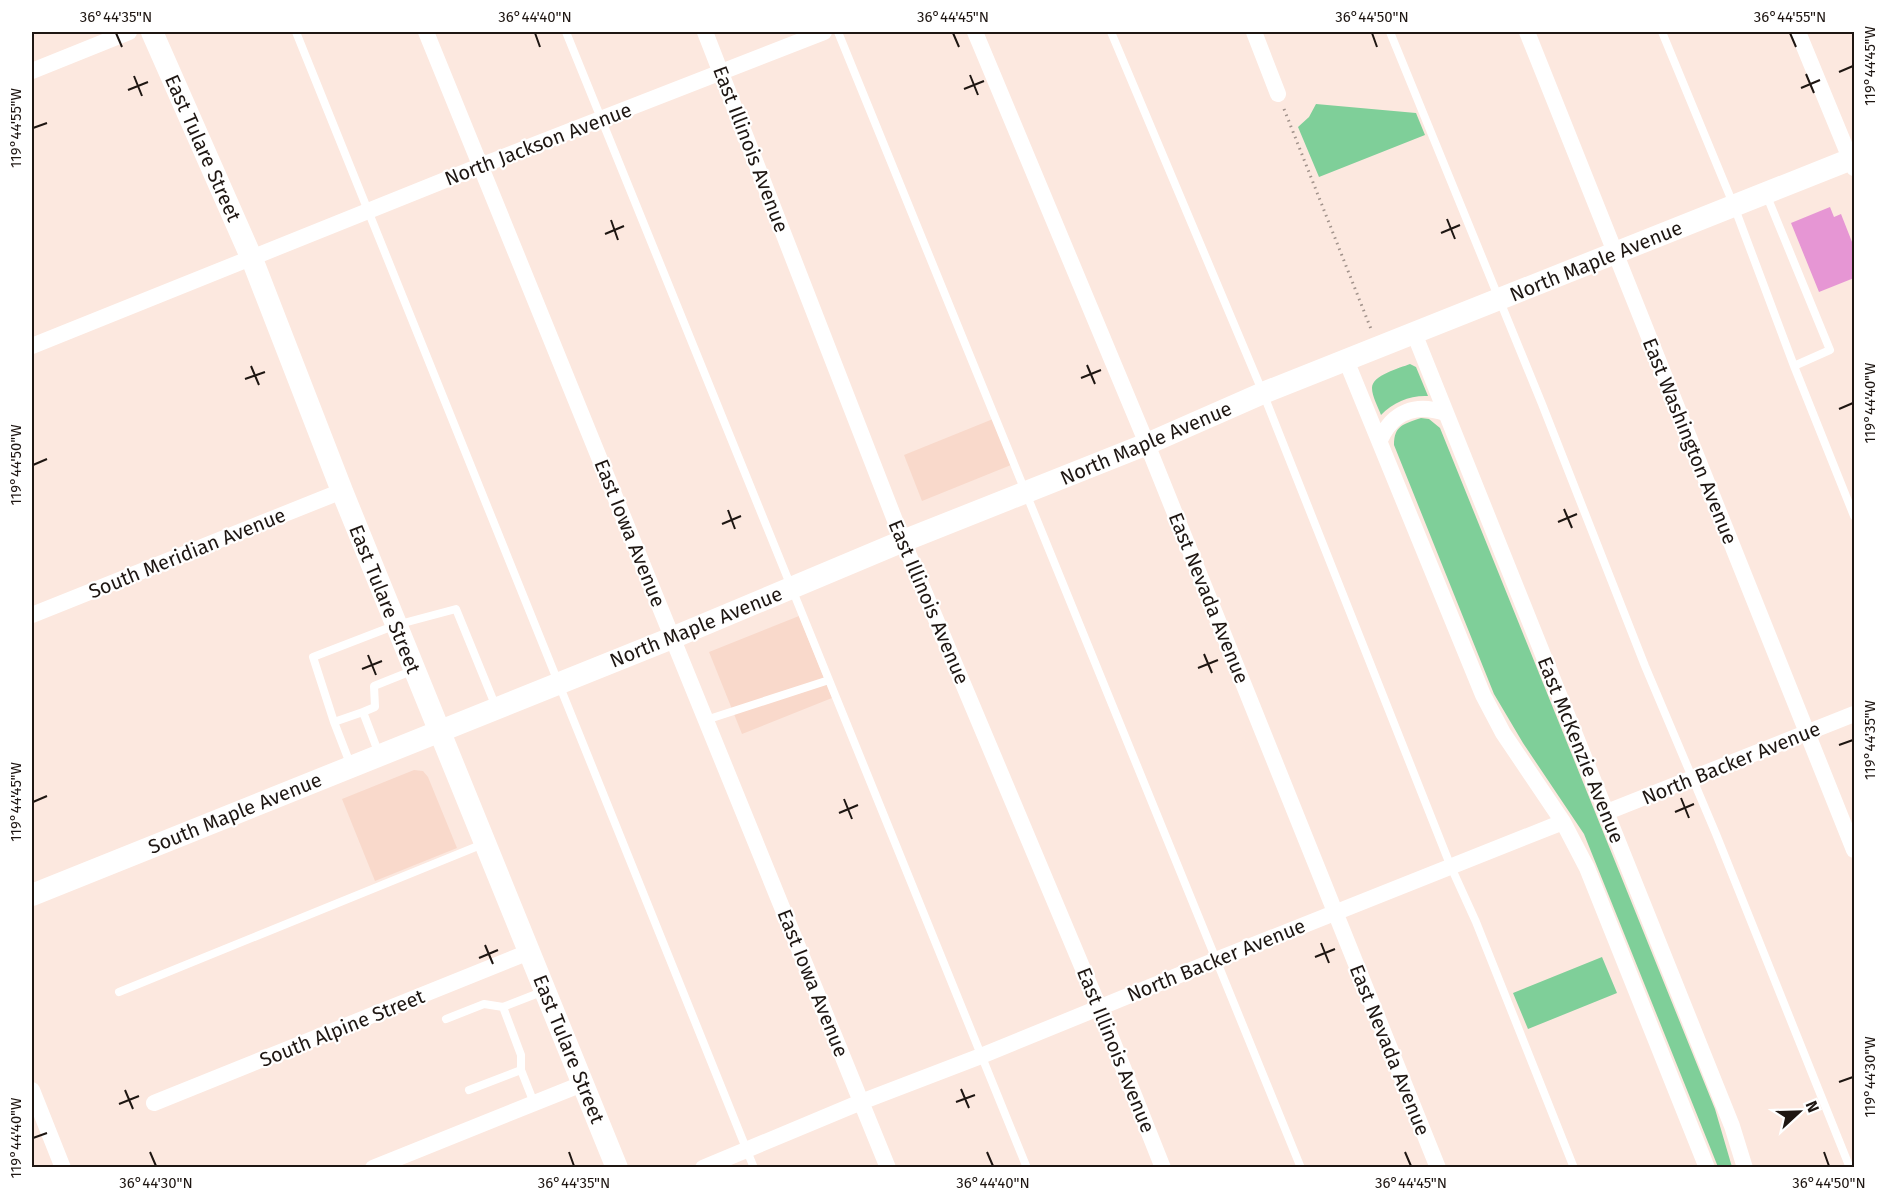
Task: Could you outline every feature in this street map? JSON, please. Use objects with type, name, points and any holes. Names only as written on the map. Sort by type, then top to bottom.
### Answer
[{"type":"main road","name":"East Tulare Street","points":[[152,32],[252,258],[342,491],[617,1167]]},
{"type":"main road","name":"North Maple Avenue","points":[[438,730],[672,638],[903,541],[1147,444],[1263,393],[1734,206],[1853,162]]},
{"type":"main road","name":"South Maple Avenue","points":[[32,895],[438,730]]},
{"type":"street","points":[[32,71],[129,32]]},
{"type":"street","name":"East Iowa Avenue","points":[[426,32],[888,1167]]},
{"type":"street","name":"East Illinois Avenue","points":[[705,32],[903,541],[1099,1007],[1163,1167]]},
{"type":"street","name":"North Jackson Avenue","points":[[32,346],[480,166],[824,32]]},
{"type":"street","name":"East Nevada Avenue","points":[[975,32],[1147,444],[1438,1167]]},
{"type":"street","points":[[1254,32],[1278,94]]},
{"type":"street","name":"East Washington Avenue","points":[[1527,32],[1854,850]]},
{"type":"street","points":[[1798,32],[1853,162]]},
{"type":"street","name":"East McKenzie Avenue","points":[[1414,333],[1732,1125],[1745,1167]]},
{"type":"street","name":"East McKenzie Avenue","points":[[1346,360],[1483,695],[1503,733],[1563,822],[1587,868],[1707,1167]]},
{"type":"street","points":[[1380,440],[1385,428],[1396,417],[1416,408],[1431,408],[1445,413]]},
{"type":"street","name":"South Meridian Avenue","points":[[32,615],[342,491]]},
{"type":"street","name":"North Backer Avenue","points":[[1607,812],[1854,714]]},
{"type":"street","name":"North Backer Avenue","points":[[703,1167],[1563,822]]},
{"type":"street","name":"South Alpine Street","points":[[154,1103],[529,952]]},
{"type":"street","points":[[373,1167],[582,1084]]},
{"type":"street","points":[[32,1090],[63,1167]]},
{"type":"lane","points":[[296,32],[754,1167]]},
{"type":"lane","points":[[566,32],[1027,1167]]},
{"type":"lane","points":[[838,32],[1301,1167]]},
{"type":"lane","points":[[1111,32],[1263,393],[1451,867],[1476,922],[1574,1167]]},
{"type":"lane","points":[[1390,32],[1547,415],[1645,666],[1693,778],[1850,1167]]},
{"type":"lane","points":[[1662,32],[1734,206],[1794,366],[1854,516]]},
{"type":"lane","points":[[1766,194],[1830,350],[1794,366]]},
{"type":"lane","points":[[351,766],[313,657],[396,625],[456,609],[496,708]]},
{"type":"lane","points":[[334,722],[375,707],[374,686],[414,670]]},
{"type":"lane","points":[[706,720],[829,680]]},
{"type":"lane","points":[[363,712],[379,754]]},
{"type":"lane","points":[[119,992],[485,843]]},
{"type":"lane","points":[[446,1019],[484,1004],[503,1007],[545,991]]},
{"type":"lane","points":[[503,1007],[521,1055],[521,1070],[534,1103]]},
{"type":"lane","points":[[469,1090],[521,1070]]},
{"type":"path","points":[[1278,94],[1379,348]]},
{"type":"shaded area","points":[[993,419],[1011,465],[922,501],[904,455]]},
{"type":"shaded area","points":[[799,616],[832,698],[742,734],[709,652]]},
{"type":"shaded area","points":[[414,770],[423,771],[428,777],[457,848],[375,881],[342,799]]},
{"type":"green space","points":[[1316,104],[1416,113],[1425,135],[1319,177],[1298,127],[1309,117]]},
{"type":"green space","points":[[1410,364],[1416,367],[1428,396],[1403,400],[1391,406],[1381,415],[1373,394],[1373,383],[1381,376]]},
{"type":"green space","points":[[1421,418],[1429,419],[1440,428],[1715,1109],[1732,1167],[1718,1167],[1584,834],[1523,743],[1494,694],[1394,445],[1394,438],[1401,426]]},
{"type":"green space","points":[[1602,957],[1617,993],[1528,1029],[1513,993]]},
{"type":"building","points":[[1830,207],[1834,217],[1841,214],[1854,247],[1854,278],[1819,292],[1791,223]]}]
